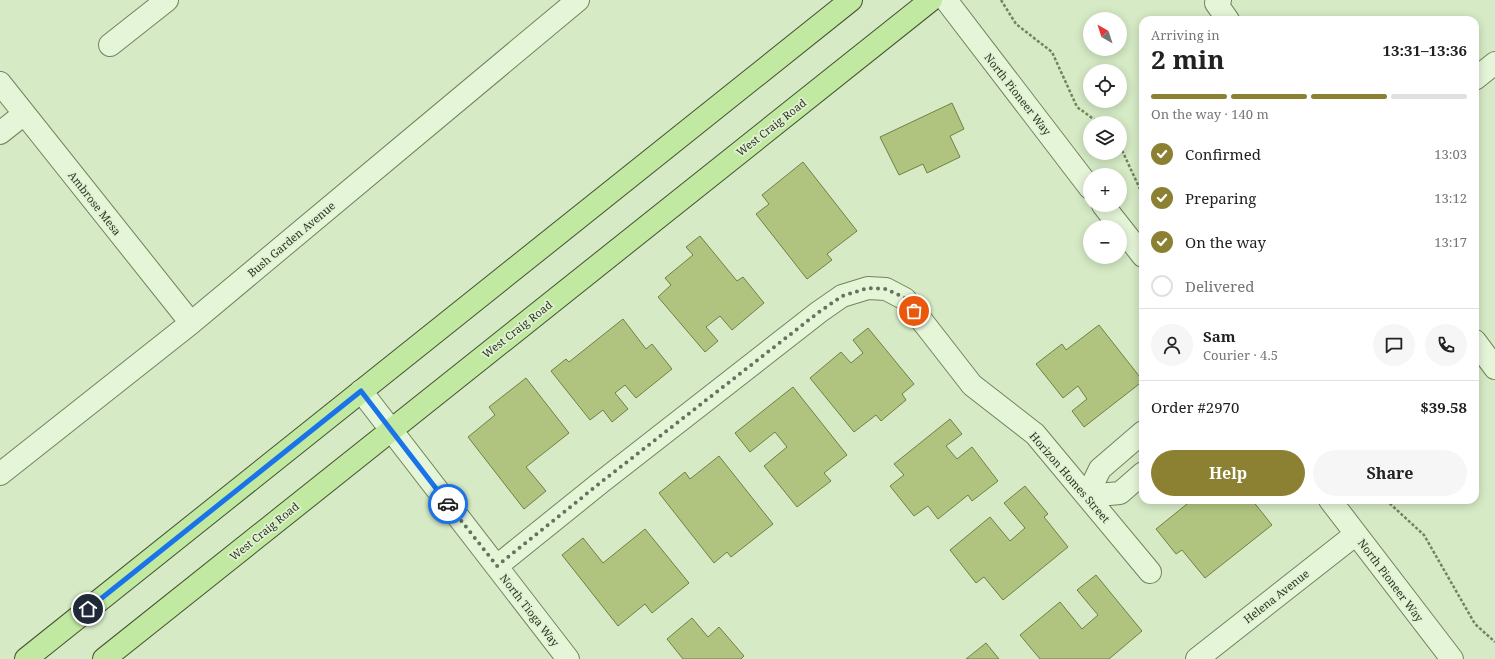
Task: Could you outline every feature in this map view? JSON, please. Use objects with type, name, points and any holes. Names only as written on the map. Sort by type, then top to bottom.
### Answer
[{"type":"main road","points":[[26,659],[851,0]]},
{"type":"main road","name":"West Craig Road","points":[[104,659],[931,0]]},
{"type":"street","points":[[110,45],[167,0]]},
{"type":"street","name":"Bush Garden Avenue","points":[[0,474],[191,323],[578,0]]},
{"type":"street","name":"North Pioneer Way","points":[[946,0],[1083,179]]},
{"type":"street","points":[[1479,75],[1495,63]]},
{"type":"street","name":"Ambrose Mesa","points":[[0,83],[191,323]]},
{"type":"street","points":[[0,133],[24,114]]},
{"type":"street","points":[[1108,212],[1139,251]]},
{"type":"street","name":"Horizon Homes Street","points":[[497,566],[600,483],[819,312],[842,296],[868,288],[886,289],[905,298],[972,385],[1035,434],[1150,572]]},
{"type":"street","points":[[1479,346],[1495,368]]},
{"type":"street","name":"North Tioga Way","points":[[361,391],[568,659]]},
{"type":"street","points":[[1087,496],[1100,468],[1139,435]]},
{"type":"street","points":[[1087,496],[1120,493],[1139,476]]},
{"type":"street","name":"North Pioneer Way","points":[[1333,504],[1452,659]]},
{"type":"street","name":"Helena Avenue","points":[[1197,659],[1356,534]]},
{"type":"path","points":[[1001,0],[1016,24],[1052,52],[1077,107],[1089,116]]},
{"type":"path","points":[[1127,160],[1139,187]]},
{"type":"path","points":[[1390,504],[1424,535],[1475,624],[1495,642]]},
{"type":"building","points":[[952,103],[964,129],[950,136],[960,157],[927,173],[923,164],[899,175],[880,137]]},
{"type":"building","points":[[803,162],[857,231],[827,254],[832,260],[807,279],[756,214],[769,204],[762,195]]},
{"type":"building","points":[[700,236],[737,281],[743,277],[764,303],[732,330],[720,316],[706,327],[718,341],[705,352],[658,297],[671,285],[665,278],[693,255],[686,247]]},
{"type":"building","points":[[623,319],[646,349],[652,344],[672,369],[636,398],[625,385],[615,393],[628,409],[612,422],[603,410],[590,420],[551,371],[566,359],[569,362]]},
{"type":"building","points":[[1099,325],[1139,376],[1139,384],[1084,427],[1072,411],[1087,399],[1078,386],[1063,398],[1036,364],[1062,344],[1066,350]]},
{"type":"building","points":[[868,328],[914,384],[902,394],[906,400],[881,421],[876,415],[854,432],[810,378],[841,352],[851,363],[863,353],[853,340]]},
{"type":"building","points":[[526,378],[569,433],[526,467],[546,491],[524,509],[468,437],[495,415],[489,407]]},
{"type":"building","points":[[793,387],[847,455],[824,473],[831,481],[797,507],[764,466],[787,447],[775,432],[750,452],[735,433]]},
{"type":"building","points":[[950,419],[962,434],[946,446],[957,459],[972,447],[998,481],[972,501],[968,495],[938,519],[928,506],[914,516],[890,486],[904,475],[894,464]]},
{"type":"building","points":[[719,456],[773,524],[731,557],[727,552],[714,563],[659,493],[685,472],[690,479]]},
{"type":"building","points":[[1025,486],[1048,514],[1044,517],[1068,547],[1003,600],[984,577],[976,583],[950,550],[990,517],[1010,541],[1025,528],[1004,503]]},
{"type":"building","points":[[1187,504],[1255,504],[1272,525],[1205,578],[1182,550],[1176,554],[1156,529]]},
{"type":"building","points":[[645,529],[689,583],[652,613],[645,604],[618,626],[562,555],[583,538],[603,563]]},
{"type":"building","points":[[1096,575],[1142,631],[1109,659],[1040,659],[1020,635],[1060,602],[1082,629],[1098,615],[1077,590]]},
{"type":"building","points":[[692,618],[708,637],[719,627],[744,656],[741,659],[683,659],[667,639]]},
{"type":"building","points":[[986,643],[999,659],[966,659]]},
{"type":"way so far","points":[[448,504],[497,566],[612,473],[819,312],[842,296],[868,288],[886,289],[905,298],[914,311]]},
{"type":"route","points":[[88,609],[361,391],[448,504]]}]
